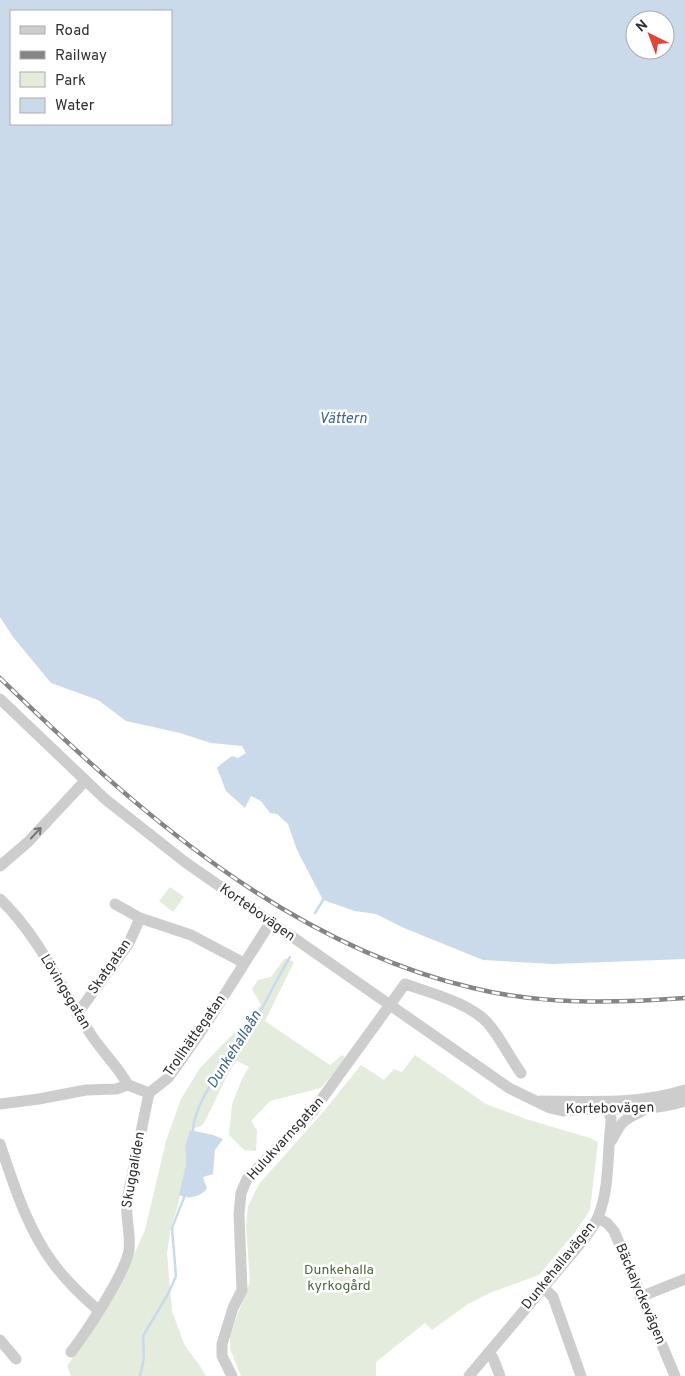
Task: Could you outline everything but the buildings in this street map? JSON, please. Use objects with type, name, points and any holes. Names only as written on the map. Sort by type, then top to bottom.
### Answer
[{"type":"street","name":"Kortebovägen","points":[[0,699],[85,781],[185,862],[498,1080],[535,1101],[550,1108],[563,1111],[646,1109],[664,1107],[685,1101]]},
{"type":"street","points":[[0,866],[28,842],[85,781]]},
{"type":"street","name":"Lövingsgatan","points":[[0,899],[28,932],[46,959],[77,1014],[128,1085]]},
{"type":"street","points":[[114,904],[130,914],[191,935],[244,963]]},
{"type":"street","name":"Skatgatan","points":[[77,1014],[129,943],[140,918]]},
{"type":"street","name":"Trollhättegatan","points":[[149,1093],[168,1078],[181,1060],[270,923]]},
{"type":"street","name":"Hulukvarnsgatan","points":[[232,1376],[222,1356],[222,1344],[233,1308],[242,1290],[238,1214],[241,1194],[247,1179],[313,1111],[405,984],[458,1004],[479,1015],[491,1025],[521,1073]]},
{"type":"street","points":[[0,1104],[86,1090],[116,1089],[128,1085],[149,1093]]},
{"type":"street","name":"Kortebovägen","points":[[535,1101],[608,1110],[685,1090]]},
{"type":"street","name":"Skuggaliden","points":[[71,1352],[127,1262],[129,1238],[126,1211],[127,1200],[149,1093]]},
{"type":"street","points":[[608,1149],[620,1124],[646,1109]]},
{"type":"street","name":"Dunkehallavägen","points":[[469,1376],[585,1238],[598,1218],[605,1192],[611,1118],[608,1110]]},
{"type":"street","points":[[0,1144],[22,1207],[41,1244],[53,1263],[69,1282],[98,1310]]},
{"type":"street","name":"Bäckalyckevägen","points":[[598,1218],[614,1231],[675,1376]]},
{"type":"street","points":[[640,1296],[685,1279]]},
{"type":"street","points":[[543,1287],[553,1297],[581,1376]]},
{"type":"street","points":[[0,1340],[16,1359]]},
{"type":"street","points":[[489,1352],[500,1376]]},
{"type":"green space","points":[[170,887],[184,897],[173,912],[159,901]]},
{"type":"green space","points":[[285,958],[294,962],[265,1021],[330,1065],[342,1055],[345,1057],[321,1088],[270,1101],[251,1121],[257,1130],[256,1151],[244,1150],[229,1135],[232,1104],[249,1067],[237,1061],[230,1070],[203,1125],[190,1130],[185,1146],[186,1164],[178,1206],[171,1227],[167,1253],[172,1311],[184,1344],[206,1376],[71,1376],[67,1366],[126,1273],[145,1230],[166,1141],[181,1099],[200,1068],[261,1005],[252,989],[258,980],[271,977]]},
{"type":"green space","name":"Dunkehalla kyrkogård","points":[[415,1055],[486,1104],[598,1142],[590,1210],[576,1231],[539,1275],[492,1292],[468,1304],[432,1330],[425,1323],[376,1362],[376,1376],[241,1376],[230,1349],[230,1335],[250,1281],[246,1227],[248,1206],[259,1184],[324,1111],[361,1065],[384,1080],[394,1069],[402,1072]]},
{"type":"water","name":"Vättern","points":[[0,0],[685,0],[685,959],[553,964],[483,960],[404,928],[376,914],[355,911],[323,900],[297,850],[288,824],[277,814],[270,813],[261,801],[251,796],[245,808],[226,791],[217,768],[232,756],[238,758],[246,753],[242,746],[211,743],[180,733],[126,721],[98,700],[51,683],[13,637],[0,617]]},
{"type":"water","points":[[190,1130],[223,1139],[215,1150],[213,1174],[203,1177],[207,1189],[197,1196],[183,1197],[179,1195],[186,1164],[185,1146]]},
{"type":"waterway","name":"Dunkehallaån","points":[[315,913],[323,900]]},
{"type":"waterway","name":"Dunkehallaån","points":[[193,1133],[199,1106],[207,1091],[258,1015],[290,957]]},
{"type":"waterway","name":"Dunkehallaån","points":[[140,1376],[144,1358],[143,1336],[168,1294],[176,1276],[172,1228],[185,1195]]},
{"type":"railway","points":[[0,678],[51,727],[159,822],[216,865],[276,905],[339,939],[404,967],[499,994],[552,1000],[605,1002],[685,998]]}]
